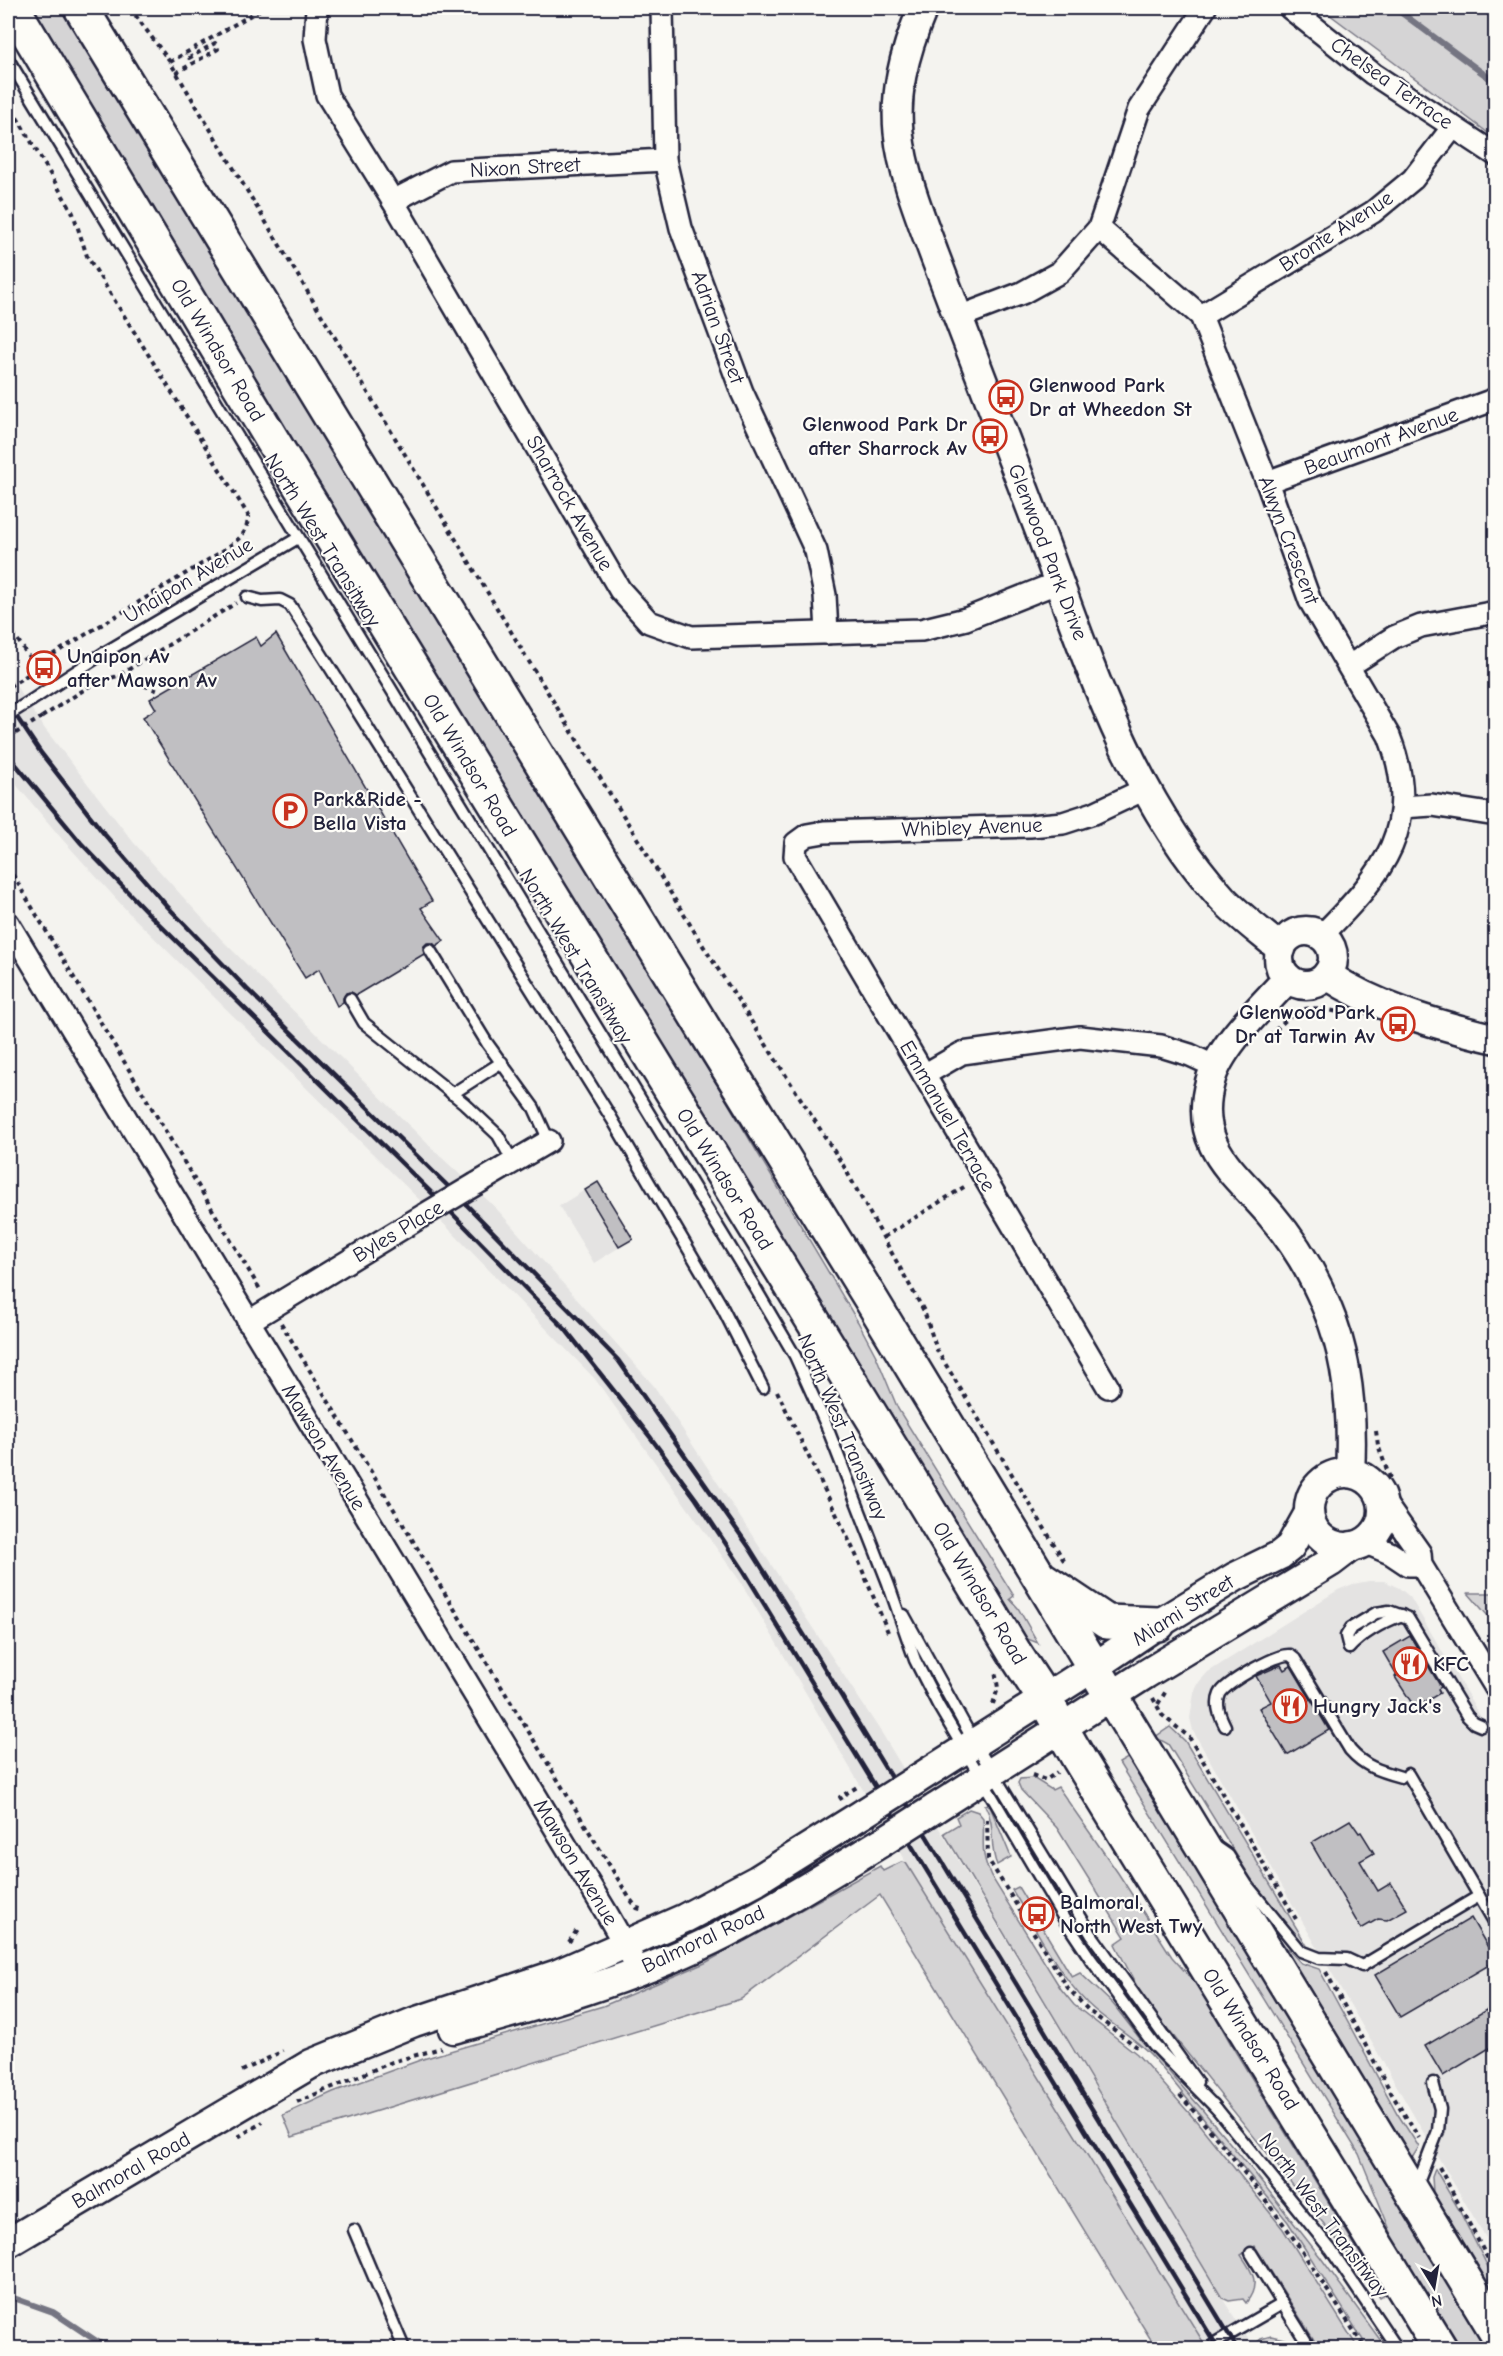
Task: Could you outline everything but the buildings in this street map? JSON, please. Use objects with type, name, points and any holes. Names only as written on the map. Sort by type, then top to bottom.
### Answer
[{"type":"highway","name":"Old Windsor Road","points":[[13,8],[336,545],[907,1474],[1440,2349]]},
{"type":"highway","points":[[81,8],[1054,1572],[1094,1667],[1496,2331]]},
{"type":"highway","points":[[1054,1572],[1107,1622],[1158,1624]]},
{"type":"street","name":"Sharrock Avenue","points":[[317,8],[315,39],[327,95],[393,201],[620,590],[649,622],[691,637],[921,630],[966,619],[1059,582]]},
{"type":"street","name":"Adrian Street","points":[[662,8],[665,160],[681,228],[742,392],[816,551],[825,595],[827,633]]},
{"type":"street","name":"Glenwood Park Drive","points":[[923,8],[908,43],[902,68],[897,121],[909,187],[1059,582],[1104,697],[1145,789],[1193,862],[1222,898],[1281,949]]},
{"type":"street","points":[[959,317],[1022,292],[1060,272],[1099,228],[1139,109],[1205,8]]},
{"type":"street","name":"Chelsea Terrace","points":[[1290,8],[1373,74],[1496,155]]},
{"type":"street","name":"Bronte Avenue","points":[[1202,316],[1373,212],[1413,179],[1453,127]]},
{"type":"street","name":"Nixon Street","points":[[393,201],[451,171],[665,160]]},
{"type":"street","name":"Alwyn Crescent","points":[[1099,228],[1202,316],[1267,482],[1310,601],[1394,748],[1401,781],[1402,807],[1395,838],[1380,869],[1350,907],[1322,935]]},
{"type":"street","name":"Beaumont Avenue","points":[[1267,482],[1496,399]]},
{"type":"street","points":[[1349,666],[1394,637],[1421,626],[1496,612]]},
{"type":"street","name":"Whibley Avenue","points":[[796,843],[807,835],[824,832],[1064,823],[1094,813],[1145,789]]},
{"type":"street","points":[[1402,807],[1432,805],[1496,815]]},
{"type":"street","name":"Emmanuel Terrace","points":[[796,843],[795,856],[801,868],[1108,1387]]},
{"type":"street","name":"Mawson Avenue","points":[[8,923],[639,1970]]},
{"type":"street","points":[[1306,930],[1322,935],[1328,941],[1334,958],[1327,975],[1320,981],[1304,985],[1288,978],[1280,964],[1281,949],[1290,936],[1306,930]]},
{"type":"street","points":[[1327,975],[1349,990],[1397,1010],[1458,1030],[1496,1039]]},
{"type":"street","points":[[1288,978],[1233,1040],[1216,1067],[1208,1092],[1207,1121],[1217,1153],[1224,1165],[1271,1215],[1293,1245],[1317,1286],[1335,1331],[1342,1357],[1351,1413],[1350,1473]]},
{"type":"street","points":[[924,1076],[962,1053],[1080,1037],[1161,1046],[1190,1055],[1216,1067]]},
{"type":"street","name":"Byles Place","points":[[248,1322],[549,1141]]},
{"type":"street","points":[[1421,1565],[1408,1565],[1390,1553],[1358,1544],[1341,1546],[1329,1543],[1312,1525],[1309,1513],[1313,1494],[1325,1479],[1338,1474],[1350,1473],[1370,1482],[1420,1553],[1421,1565],[1496,1688]]},
{"type":"street","points":[[1358,1544],[1374,1534],[1381,1523],[1382,1499]]},
{"type":"street","name":"Miami Street","points":[[1044,1698],[1235,1577],[1280,1555],[1290,1547],[1309,1513]]},
{"type":"street","name":"Miami Street","points":[[1112,1696],[1358,1544]]},
{"type":"street","name":"Balmoral Road","points":[[255,2097],[378,2051],[529,2008],[639,1970],[711,1940],[796,1894],[882,1842],[1112,1696]]},
{"type":"street","name":"Balmoral Road","points":[[8,2243],[311,2064],[414,2022],[555,1975],[685,1918],[757,1880],[1044,1698]]},
{"type":"lane","name":"North West Transitway","points":[[8,60],[297,538],[384,675],[795,1356],[888,1583],[915,1660],[986,1775],[1066,1922],[1115,1994],[1154,2045],[1217,2109],[1331,2250],[1398,2349]]},
{"type":"lane","name":"Unaipon Avenue","points":[[8,715],[104,653],[297,538]]},
{"type":"lane","points":[[247,597],[262,601],[280,600],[290,605],[612,1119],[720,1303],[763,1388]]},
{"type":"lane","points":[[430,950],[534,1108],[549,1141]]},
{"type":"lane","points":[[350,999],[364,1023],[452,1094],[498,1135],[513,1162]]},
{"type":"lane","points":[[452,1094],[502,1062]]},
{"type":"lane","points":[[1349,1648],[1346,1636],[1351,1628],[1359,1623],[1376,1613],[1389,1611],[1402,1615],[1413,1623],[1467,1716],[1481,1726]]},
{"type":"lane","points":[[1225,1726],[1217,1702],[1221,1691],[1277,1656],[1290,1655],[1295,1659],[1355,1756],[1373,1770],[1404,1776],[1496,1925]]},
{"type":"lane","points":[[1198,1839],[1220,1848],[1292,1943],[1301,1951],[1319,1958],[1347,1959],[1362,1966],[1479,1896]]},
{"type":"lane","points":[[1413,2195],[1438,2131],[1440,2109],[1432,2083]]},
{"type":"lane","points":[[354,2230],[404,2349]]},
{"type":"lane","points":[[1251,2253],[1310,2349]]},
{"type":"lane","points":[[1215,2343],[1282,2304]]},
{"type":"path","points":[[130,8],[170,62],[528,660],[702,944],[843,1165],[924,1311],[937,1350],[1054,1572]]},
{"type":"path","points":[[170,62],[263,8]]},
{"type":"path","points":[[176,73],[218,49],[215,43],[189,58],[186,53]]},
{"type":"path","points":[[8,102],[73,213],[87,256],[248,515],[248,526],[242,536],[221,552],[90,631],[8,687]]},
{"type":"path","points":[[8,738],[96,682],[118,676],[247,597]]},
{"type":"path","points":[[8,625],[36,668]]},
{"type":"path","points":[[118,676],[161,692]]},
{"type":"path","points":[[8,867],[630,1899]]},
{"type":"path","points":[[884,1237],[967,1186],[962,1177],[978,1169]]},
{"type":"path","points":[[993,1705],[998,1688],[994,1663]]},
{"type":"path","points":[[1153,1698],[1162,1715],[1189,1737],[1300,1926]]},
{"type":"path","points":[[985,1811],[988,1825],[986,1846],[988,1859],[1068,1988],[1089,2011],[1139,2049]]},
{"type":"path","points":[[1319,1958],[1393,2096],[1460,2204],[1496,2274]]},
{"type":"path","points":[[1174,2088],[1230,2154],[1288,2230],[1365,2349]]},
{"type":"shaded area","points":[[31,8],[67,8],[459,650],[858,1322],[876,1356],[898,1409],[1014,1596],[1010,1599],[1018,1608],[1038,1643],[1025,1638],[494,772]]},
{"type":"shaded area","points":[[1321,8],[1495,8],[1495,138]]},
{"type":"shaded area","points":[[8,674],[45,729],[134,843],[222,940],[441,1157],[495,1207],[654,1386],[883,1735],[1254,2348],[1207,2348],[906,1863],[740,1581],[595,1379],[454,1234],[129,913],[8,775]]},
{"type":"shaded area","points":[[598,1182],[633,1239],[594,1263],[559,1206]]},
{"type":"shaded area","points":[[1369,1581],[1384,1581],[1399,1588],[1410,1597],[1495,1741],[1495,2253],[1193,1731],[1190,1718],[1194,1693],[1199,1682],[1208,1672],[1338,1590]]},
{"type":"shaded area","points":[[1468,1593],[1495,1593],[1495,1624]]},
{"type":"shaded area","points":[[1170,1727],[1185,1741],[1306,1944],[1301,1943],[1250,1877],[1168,1744],[1155,1737]]},
{"type":"shaded area","points":[[1131,1756],[1488,2348],[1456,2348],[1399,2252],[1359,2154],[1119,1763]]},
{"type":"shaded area","points":[[1033,1778],[1052,1790],[1058,1787],[1118,1873],[1172,1957],[1198,1986],[1235,2051],[1385,2294],[1380,2297],[1143,1998],[1115,1944],[1125,1937],[1057,1828],[1021,1790],[1018,1783],[1020,1779]]},
{"type":"shaded area","points":[[989,1804],[1011,1857],[997,1865],[993,1850],[991,1821],[985,1805]]},
{"type":"shaded area","points":[[969,1809],[978,1812],[983,1818],[984,1853],[991,1876],[1061,1989],[1074,2005],[1137,2054],[1198,2123],[1283,2229],[1358,2348],[1319,2348],[1255,2246],[1241,2255],[1254,2278],[1251,2296],[1246,2303],[1243,2299],[1229,2301],[1222,2298],[944,1833],[959,1824],[956,1817]]},
{"type":"shaded area","points":[[901,1862],[906,1863],[1207,2348],[1156,2348],[880,1895],[741,1999],[292,2137],[283,2115],[333,2092],[423,2059],[603,2006],[705,1963],[880,1866],[883,1871]]},
{"type":"shaded area","points":[[1018,1887],[1072,1977],[1080,1973],[1113,2004],[1254,2172],[1321,2258],[1386,2348],[1368,2348],[1288,2222],[1152,2056],[1095,2010],[1076,1991],[1056,1963],[1012,1890]]},
{"type":"shaded area","points":[[1251,1899],[1284,1945],[1301,1963],[1319,1969],[1397,2113],[1419,2147],[1412,2158],[1309,1988],[1303,1987]]},
{"type":"shaded area","points":[[1435,2169],[1458,2208],[1493,2277],[1487,2281],[1433,2192],[1432,2177]]},
{"type":"shaded area","points":[[1271,2336],[1288,2340],[1300,2348],[1254,2348],[1253,2346],[1261,2339]]},
{"type":"waterway","points":[[1395,8],[1496,83]]},
{"type":"waterway","points":[[8,2296],[53,2312],[107,2348]]},
{"type":"railway","points":[[8,704],[41,753],[105,835],[167,906],[247,989],[457,1195],[618,1360],[749,1547],[1237,2348]]},
{"type":"railway","points":[[8,755],[81,843],[149,914],[445,1206],[566,1330],[651,1438],[696,1499],[744,1571],[1218,2348]]},
{"type":"place","name":"Glenwood Park Dr at Wheedon St","points":[[1006,397]]},
{"type":"place","name":"Glenwood Park Dr after Sharrock Av","points":[[990,436]]},
{"type":"place","name":"Unaipon Av after Mawson Av","points":[[44,668]]},
{"type":"place","name":"Park&Ride - Bella Vista","points":[[290,811]]},
{"type":"place","name":"Glenwood Park Dr at Tarwin Av","points":[[1398,1024]]},
{"type":"place","name":"KFC","points":[[1410,1664]]},
{"type":"place","name":"Hungry Jack's","points":[[1290,1706]]},
{"type":"place","name":"Balmoral, North West Twy","points":[[1037,1914]]}]
